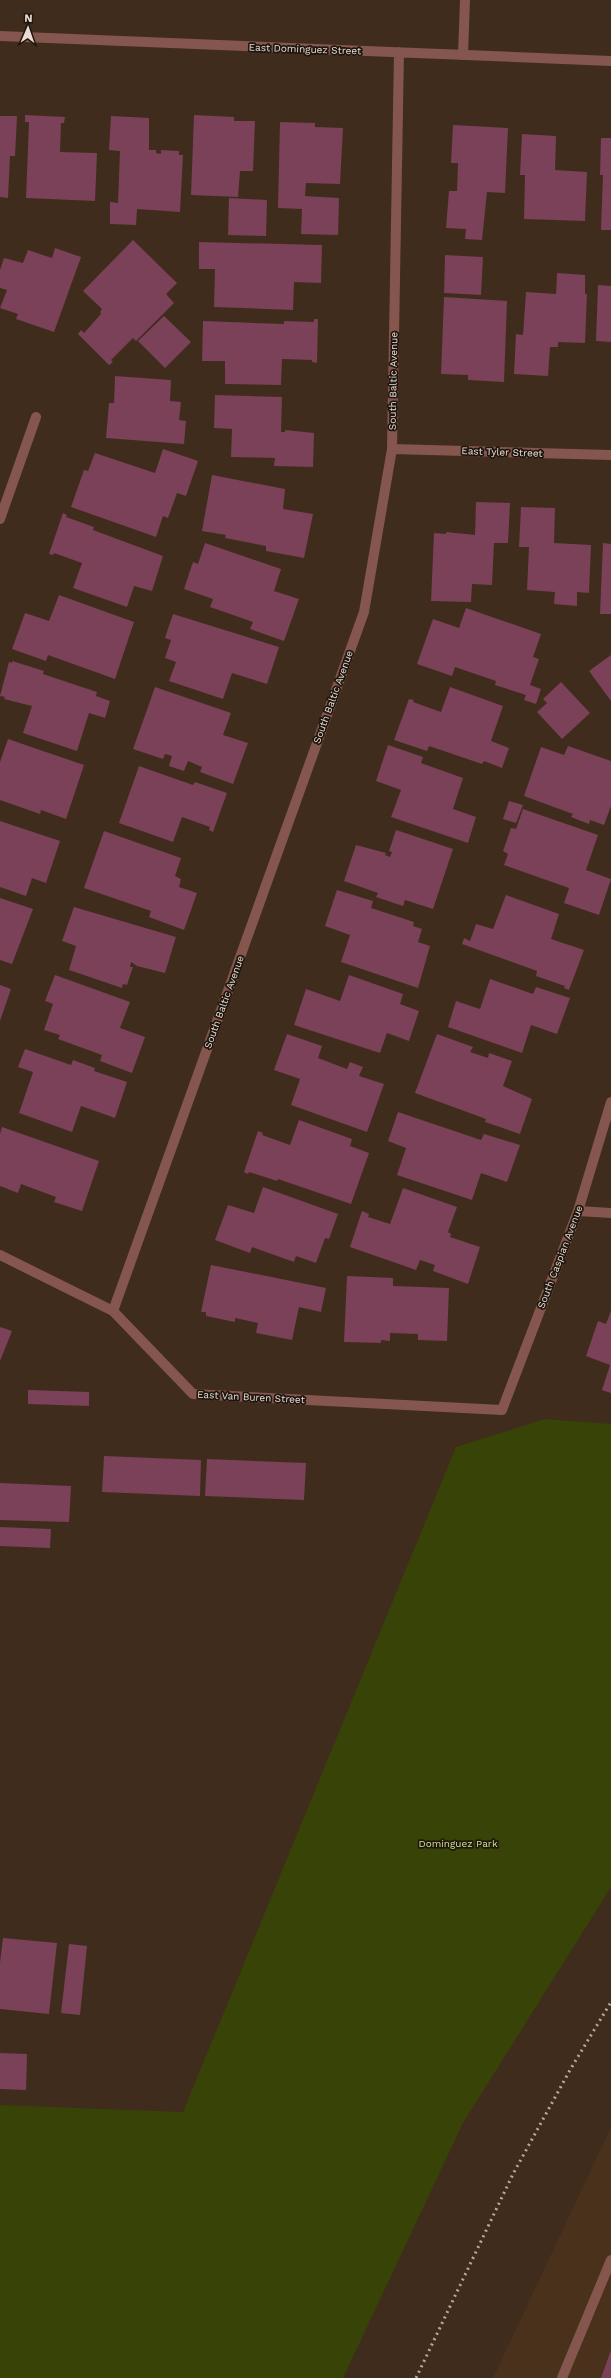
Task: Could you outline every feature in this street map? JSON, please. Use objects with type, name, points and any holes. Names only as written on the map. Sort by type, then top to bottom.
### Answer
[{"type":"street","points":[[463,55],[465,0]]},
{"type":"street","name":"East Dominguez Street","points":[[0,36],[611,61]]},
{"type":"street","name":"South Baltic Avenue","points":[[113,1311],[364,612],[392,449],[399,52]]},
{"type":"street","points":[[0,519],[36,417]]},
{"type":"street","name":"East Tyler Street","points":[[392,449],[611,455]]},
{"type":"street","name":"South Caspian Avenue","points":[[502,1410],[578,1211],[611,1102]]},
{"type":"street","points":[[578,1211],[611,1213]]},
{"type":"street","name":"East Van Buren Street","points":[[0,1255],[113,1311],[193,1394],[502,1410]]},
{"type":"street","points":[[562,2378],[611,2260]]},
{"type":"shaded area","points":[[611,2127],[611,2378],[493,2378]]},
{"type":"green space","name":"Dominguez Park","points":[[545,1419],[611,1424],[611,1887],[463,2123],[343,2378],[0,2378],[0,2105],[183,2112],[456,1447]]},
{"type":"building","points":[[25,115],[65,117],[64,123],[61,123],[60,152],[97,153],[95,201],[26,198],[29,122],[25,122]]},
{"type":"building","points":[[194,115],[234,117],[234,121],[255,121],[253,171],[240,171],[238,197],[191,195]]},
{"type":"building","points":[[0,116],[17,116],[15,156],[10,156],[8,198],[0,197]]},
{"type":"building","points":[[111,116],[149,118],[149,150],[156,150],[156,153],[161,154],[161,150],[179,151],[179,155],[183,155],[180,212],[137,209],[136,225],[110,224],[110,202],[118,203],[120,151],[109,150]]},
{"type":"building","points":[[280,122],[315,123],[315,127],[343,128],[340,184],[306,183],[305,196],[339,198],[338,235],[301,234],[302,209],[278,208]]},
{"type":"building","points":[[453,125],[508,128],[505,193],[487,192],[482,240],[465,239],[466,229],[446,228],[449,191],[457,191],[458,163],[451,163]]},
{"type":"building","points":[[522,134],[556,136],[555,170],[587,172],[585,221],[524,219],[525,175],[520,175]]},
{"type":"building","points":[[601,138],[611,138],[611,230],[601,230],[603,175],[600,175]]},
{"type":"building","points":[[229,198],[267,200],[266,236],[228,235]]},
{"type":"building","points":[[133,240],[177,283],[166,294],[174,303],[136,341],[133,338],[111,360],[113,362],[109,365],[78,334],[81,330],[84,333],[101,314],[100,312],[102,309],[83,291]]},
{"type":"building","points":[[199,242],[322,245],[321,283],[294,282],[293,310],[214,307],[215,269],[199,269]]},
{"type":"building","points":[[55,248],[81,257],[54,332],[16,319],[18,314],[0,308],[7,290],[0,288],[0,270],[4,258],[23,263],[28,250],[52,258]]},
{"type":"building","points":[[445,255],[483,257],[481,295],[444,293]]},
{"type":"building","points":[[557,273],[585,275],[585,294],[587,294],[585,343],[558,342],[558,347],[550,347],[548,376],[514,374],[516,334],[523,335],[526,292],[556,294]]},
{"type":"building","points":[[598,285],[611,286],[611,342],[596,341]]},
{"type":"building","points":[[444,297],[507,301],[504,382],[468,380],[468,375],[441,374]]},
{"type":"building","points":[[164,316],[191,342],[165,368],[138,341]]},
{"type":"building","points":[[314,319],[318,319],[317,363],[312,362],[312,360],[282,359],[281,385],[225,384],[225,361],[202,361],[203,321],[284,324],[284,321],[314,322]]},
{"type":"building","points":[[115,376],[171,380],[170,401],[181,402],[179,420],[186,421],[184,444],[106,438],[109,403],[114,403]]},
{"type":"building","points":[[215,395],[282,397],[281,432],[285,432],[285,430],[314,433],[313,467],[274,466],[275,458],[231,457],[232,429],[214,428]]},
{"type":"building","points":[[163,449],[198,461],[186,496],[177,493],[168,518],[163,516],[156,537],[71,507],[84,470],[88,471],[95,453],[155,473]]},
{"type":"building","points":[[212,475],[285,489],[283,509],[313,514],[304,558],[266,551],[266,546],[225,538],[226,535],[202,531]]},
{"type":"building","points":[[476,502],[510,503],[508,543],[494,543],[492,585],[472,584],[471,602],[431,601],[434,533],[446,534],[446,532],[475,535]]},
{"type":"building","points":[[521,507],[555,508],[554,543],[591,545],[589,593],[577,592],[577,606],[554,604],[555,592],[527,590],[529,547],[519,547]]},
{"type":"building","points":[[63,513],[67,515],[66,517],[94,527],[93,530],[163,556],[152,591],[134,586],[127,607],[73,588],[82,563],[54,553],[53,555],[49,554]]},
{"type":"building","points":[[205,543],[281,569],[274,591],[299,599],[284,641],[250,629],[253,622],[210,607],[213,599],[184,589],[193,562],[198,564]]},
{"type":"building","points":[[603,543],[611,544],[611,614],[600,614]]},
{"type":"building","points":[[59,595],[134,622],[115,679],[48,655],[46,661],[12,649],[25,613],[49,621]]},
{"type":"building","points":[[466,608],[541,634],[533,657],[539,659],[530,685],[541,689],[536,704],[524,700],[526,695],[495,685],[496,681],[455,667],[452,676],[417,664],[433,619],[459,628]]},
{"type":"building","points":[[173,614],[279,647],[267,684],[232,673],[223,699],[169,681],[176,662],[165,658],[171,640],[165,638]]},
{"type":"building","points":[[611,655],[611,701],[589,671]]},
{"type":"building","points":[[12,661],[44,671],[43,674],[97,692],[96,696],[110,701],[105,718],[89,713],[77,751],[23,733],[32,706],[4,699],[5,697],[0,696],[9,662],[12,663]]},
{"type":"building","points":[[561,682],[590,713],[562,739],[537,712],[547,703],[543,699]]},
{"type":"building","points":[[155,687],[231,713],[223,735],[248,743],[233,784],[200,772],[202,767],[188,761],[184,771],[169,766],[172,756],[165,754],[163,759],[133,749]]},
{"type":"building","points":[[450,687],[503,706],[491,741],[509,748],[502,768],[484,761],[482,764],[429,746],[427,751],[394,740],[409,699],[414,700],[413,702],[441,712]]},
{"type":"building","points":[[8,739],[84,765],[66,819],[41,810],[40,814],[0,800],[0,762]]},
{"type":"building","points":[[388,745],[423,757],[421,763],[463,778],[453,809],[476,817],[468,843],[391,817],[401,790],[376,781]]},
{"type":"building","points":[[568,746],[611,761],[611,806],[604,825],[590,820],[589,824],[571,817],[573,814],[524,796],[541,747],[564,755]]},
{"type":"building","points":[[139,766],[193,785],[195,782],[227,793],[213,832],[209,830],[210,827],[182,817],[173,842],[119,823]]},
{"type":"building","points":[[509,801],[523,805],[516,823],[503,819]]},
{"type":"building","points":[[523,809],[598,835],[586,870],[611,879],[599,915],[564,903],[569,888],[504,865],[508,854],[503,851],[511,828],[516,829]]},
{"type":"building","points":[[0,821],[60,841],[46,883],[32,878],[26,896],[0,887]]},
{"type":"building","points":[[396,830],[453,849],[433,909],[405,900],[403,906],[376,897],[378,893],[344,881],[356,845],[386,853],[385,855],[390,857],[392,852],[389,851]]},
{"type":"building","points":[[104,831],[181,858],[175,876],[181,879],[179,887],[197,893],[184,930],[149,917],[151,911],[84,888]]},
{"type":"building","points":[[337,890],[373,901],[371,908],[414,922],[413,926],[422,929],[418,942],[430,946],[418,988],[341,962],[350,935],[325,926]]},
{"type":"building","points":[[506,895],[559,914],[551,939],[584,950],[569,990],[564,988],[565,986],[536,976],[537,971],[462,944],[464,938],[470,941],[476,924],[493,929]]},
{"type":"building","points":[[0,898],[33,909],[12,964],[0,960]]},
{"type":"building","points":[[74,907],[176,937],[165,973],[137,966],[131,962],[130,967],[133,967],[127,985],[123,984],[122,988],[69,970],[76,946],[62,941]]},
{"type":"building","points":[[55,975],[130,1002],[120,1028],[145,1037],[132,1073],[100,1061],[102,1055],[58,1039],[60,1035],[44,1030],[53,1004],[45,1001]]},
{"type":"building","points":[[349,975],[403,994],[400,1004],[419,1011],[409,1041],[387,1033],[380,1053],[294,1025],[306,989],[340,1001]]},
{"type":"building","points":[[490,979],[533,994],[536,987],[570,998],[557,1034],[531,1025],[522,1053],[448,1027],[456,1001],[480,1009]]},
{"type":"building","points":[[0,985],[11,989],[0,1021]]},
{"type":"building","points":[[287,1034],[322,1046],[318,1058],[347,1069],[350,1062],[363,1067],[359,1076],[384,1084],[367,1132],[291,1105],[300,1079],[274,1070]]},
{"type":"building","points":[[437,1034],[473,1047],[470,1052],[488,1058],[489,1053],[512,1061],[503,1086],[532,1099],[520,1134],[485,1122],[486,1119],[415,1093]]},
{"type":"building","points":[[25,1049],[71,1065],[73,1060],[95,1068],[94,1071],[127,1082],[115,1118],[81,1106],[72,1132],[19,1113],[33,1072],[18,1067]]},
{"type":"building","points":[[398,1112],[481,1140],[484,1134],[520,1145],[507,1182],[481,1173],[472,1200],[397,1175],[406,1148],[388,1141]]},
{"type":"building","points":[[299,1120],[352,1139],[350,1146],[369,1153],[351,1204],[278,1179],[277,1181],[249,1172],[248,1174],[244,1172],[258,1131],[263,1133],[262,1135],[290,1145]]},
{"type":"building","points":[[2,1127],[99,1161],[82,1211],[54,1202],[56,1197],[21,1184],[18,1193],[0,1186],[0,1134]]},
{"type":"building","points":[[263,1187],[338,1214],[329,1239],[325,1238],[316,1263],[296,1256],[294,1262],[252,1247],[250,1253],[215,1240],[228,1205],[254,1213]]},
{"type":"building","points":[[403,1188],[457,1207],[448,1232],[451,1234],[450,1237],[480,1247],[468,1284],[433,1271],[435,1265],[420,1260],[416,1270],[350,1247],[362,1211],[369,1214],[368,1217],[390,1224]]},
{"type":"building","points":[[211,1265],[326,1288],[321,1312],[299,1307],[292,1340],[256,1333],[258,1323],[235,1318],[235,1322],[206,1316],[206,1312],[201,1312]]},
{"type":"building","points":[[347,1276],[393,1278],[393,1286],[449,1288],[447,1341],[418,1340],[418,1334],[390,1333],[390,1341],[381,1340],[381,1343],[344,1342]]},
{"type":"building","points":[[611,1311],[611,1393],[602,1390],[610,1365],[586,1356],[598,1321],[606,1324]]},
{"type":"building","points":[[0,1327],[12,1331],[0,1361]]},
{"type":"building","points":[[28,1390],[89,1392],[89,1406],[28,1404]]},
{"type":"building","points":[[104,1456],[201,1460],[200,1496],[102,1492]]},
{"type":"building","points":[[207,1459],[306,1463],[304,1500],[205,1496]]},
{"type":"building","points":[[0,1483],[71,1486],[69,1522],[0,1520]]},
{"type":"building","points":[[0,1527],[51,1529],[50,1548],[0,1546]]},
{"type":"building","points":[[3,1938],[57,1943],[49,2014],[0,2009],[0,1963]]},
{"type":"building","points":[[69,1944],[87,1946],[80,2015],[61,2013]]},
{"type":"building","points":[[0,2053],[27,2054],[26,2090],[0,2089]]},
{"type":"building","points":[[611,2350],[611,2378],[601,2378]]},
{"type":"railway","points":[[416,2378],[513,2174],[570,2070],[611,2002]]}]
